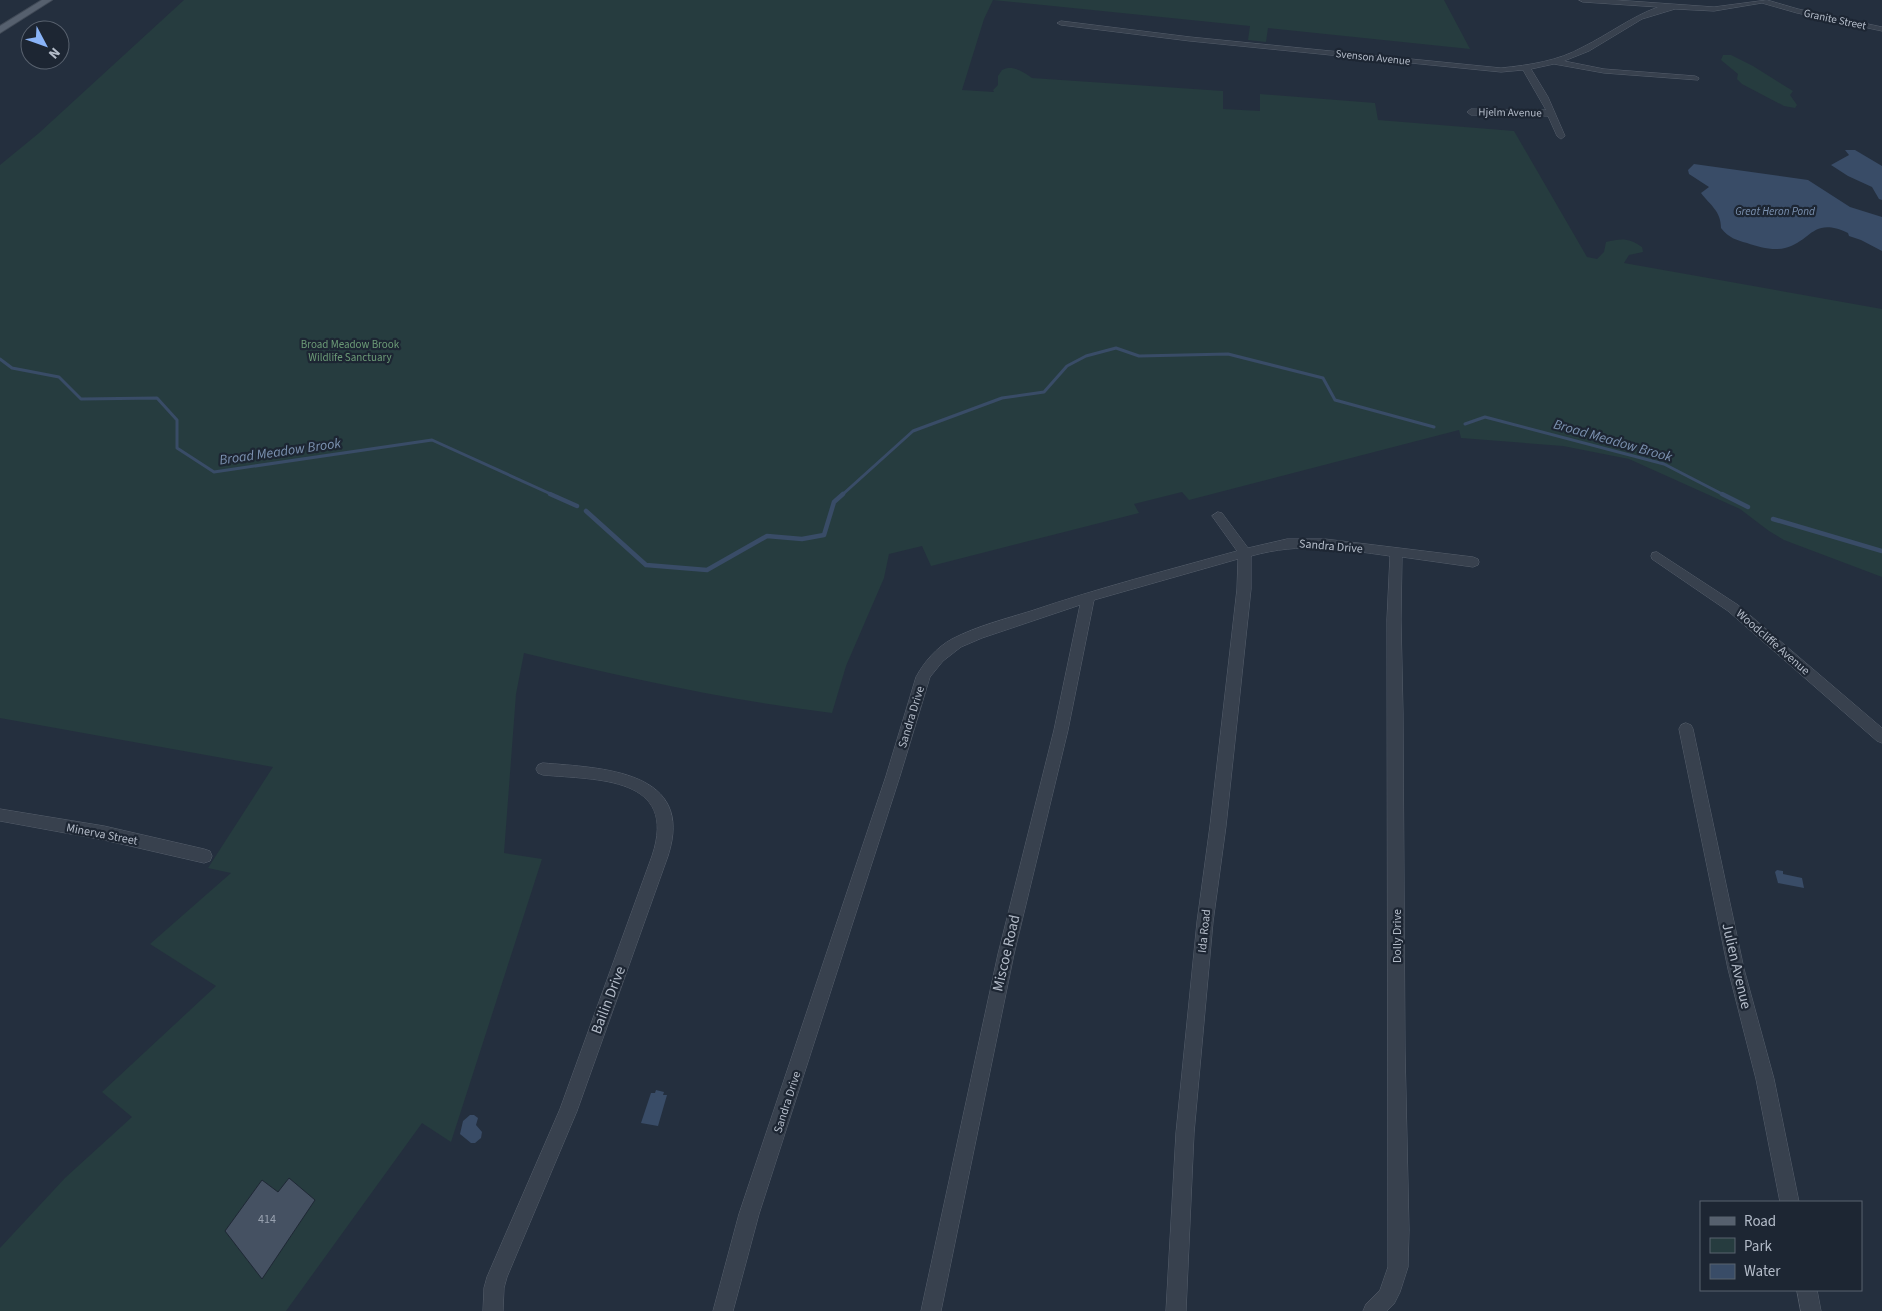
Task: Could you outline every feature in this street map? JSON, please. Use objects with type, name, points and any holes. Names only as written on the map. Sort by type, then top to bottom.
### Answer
[{"type":"main road","points":[[0,30],[48,0]]},
{"type":"street","points":[[1583,0],[1672,7],[1726,8],[1761,1]]},
{"type":"street","name":"Granite Street","points":[[1761,1],[1806,14],[1882,29]]},
{"type":"street","name":"Svenson Avenue","points":[[1061,23],[1190,39],[1501,70],[1526,68],[1555,62],[1588,48],[1661,8],[1672,7]]},
{"type":"street","points":[[1555,62],[1604,71],[1695,78]]},
{"type":"street","points":[[1526,68],[1544,97],[1561,136]]},
{"type":"street","name":"Hjelm Avenue","points":[[1471,112],[1550,113]]},
{"type":"street","points":[[1218,516],[1245,553]]},
{"type":"street","name":"Sandra Drive","points":[[723,1311],[749,1214],[893,776],[923,677],[934,661],[956,642],[977,634],[1088,597],[1287,543],[1310,542],[1473,562]]},
{"type":"street","name":"Ida Road","points":[[1176,1311],[1185,1133],[1205,922],[1218,826],[1244,589],[1245,553]]},
{"type":"street","name":"Dolly Drive","points":[[1373,1311],[1386,1297],[1393,1285],[1398,1267],[1400,1230],[1396,1050],[1396,714],[1394,619],[1396,553]]},
{"type":"street","name":"Woodcliffe Avenue","points":[[1657,556],[1733,608],[1882,737]]},
{"type":"street","name":"Miscoe Road","points":[[931,1311],[1006,954],[1061,730],[1088,597]]},
{"type":"street","name":"Julien Avenue","points":[[1686,729],[1736,969],[1765,1079],[1790,1201]]},
{"type":"street","name":"Bailin Drive","points":[[493,1311],[494,1288],[497,1277],[568,1111],[665,839],[666,823],[662,809],[655,797],[639,784],[618,779],[543,769]]},
{"type":"street","name":"Minerva Street","points":[[0,815],[104,833],[204,856]]},
{"type":"green space","name":"Broad Meadow Brook Wildlife Sanctuary","points":[[184,0],[993,0],[984,19],[962,90],[994,92],[993,90],[998,85],[998,76],[1002,70],[1014,68],[1032,78],[1223,91],[1223,109],[1260,111],[1260,94],[1375,103],[1378,120],[1514,131],[1587,257],[1597,259],[1604,252],[1606,242],[1625,240],[1642,247],[1643,252],[1629,255],[1624,263],[1882,309],[1882,577],[1784,540],[1740,509],[1629,459],[1563,446],[1461,438],[1459,430],[1189,500],[1182,492],[1134,504],[1139,513],[931,566],[922,546],[889,554],[884,578],[846,666],[832,713],[754,702],[677,688],[524,653],[516,694],[504,853],[542,859],[451,1142],[422,1123],[286,1311],[0,1311],[0,1248],[65,1178],[132,1117],[102,1092],[216,986],[150,944],[231,873],[208,868],[273,767],[0,718],[0,165],[39,133]]},
{"type":"green space","points":[[993,0],[1444,0],[1470,49],[1268,28],[1266,42],[1248,40],[1250,26]]},
{"type":"green space","points":[[1723,55],[1731,55],[1753,66],[1793,91],[1790,95],[1797,105],[1795,108],[1784,106],[1742,84],[1737,79],[1738,74],[1721,60]]},
{"type":"water","points":[[1845,150],[1855,150],[1882,166],[1882,200],[1879,199],[1872,187],[1848,176],[1831,165],[1849,155]]},
{"type":"water","name":"Great Heron Pond","points":[[1694,164],[1808,180],[1850,207],[1882,217],[1882,251],[1849,236],[1848,233],[1827,227],[1813,232],[1794,245],[1780,249],[1771,249],[1739,241],[1721,228],[1721,222],[1717,213],[1701,193],[1709,187],[1689,174],[1688,170]]},
{"type":"water","points":[[1777,870],[1783,871],[1783,874],[1802,878],[1804,888],[1778,883],[1775,872]]},
{"type":"water","points":[[656,1090],[664,1092],[663,1095],[667,1095],[658,1126],[641,1123],[651,1093],[655,1093]]},
{"type":"water","points":[[470,1115],[478,1118],[476,1125],[482,1132],[481,1138],[475,1143],[471,1143],[460,1134],[463,1121]]},
{"type":"building","points":[[289,1178],[315,1200],[262,1279],[225,1231],[262,1180],[278,1192]]},
{"type":"waterway","name":"Broad Meadow Brook","points":[[842,495],[913,431],[1002,398],[1044,392],[1067,366],[1086,356],[1116,348],[1139,356],[1228,354],[1323,378],[1335,400],[1434,427]]},
{"type":"waterway","name":"Broad Meadow Brook","points":[[0,359],[12,368],[59,377],[81,399],[157,398],[177,420],[177,448],[214,472],[432,440],[553,495]]},
{"type":"waterway","name":"Broad Meadow Brook","points":[[1465,424],[1485,417],[1664,464],[1724,495]]},
{"type":"waterway","name":"Broad Meadow Brook","points":[[550,494],[577,506]]},
{"type":"waterway","name":"Broad Meadow Brook","points":[[586,511],[646,565],[707,570],[767,536],[802,539],[824,535],[834,502],[843,494]]},
{"type":"waterway","name":"Broad Meadow Brook","points":[[1724,495],[1748,507]]},
{"type":"waterway","name":"Broad Meadow Brook","points":[[1773,519],[1882,551]]}]
